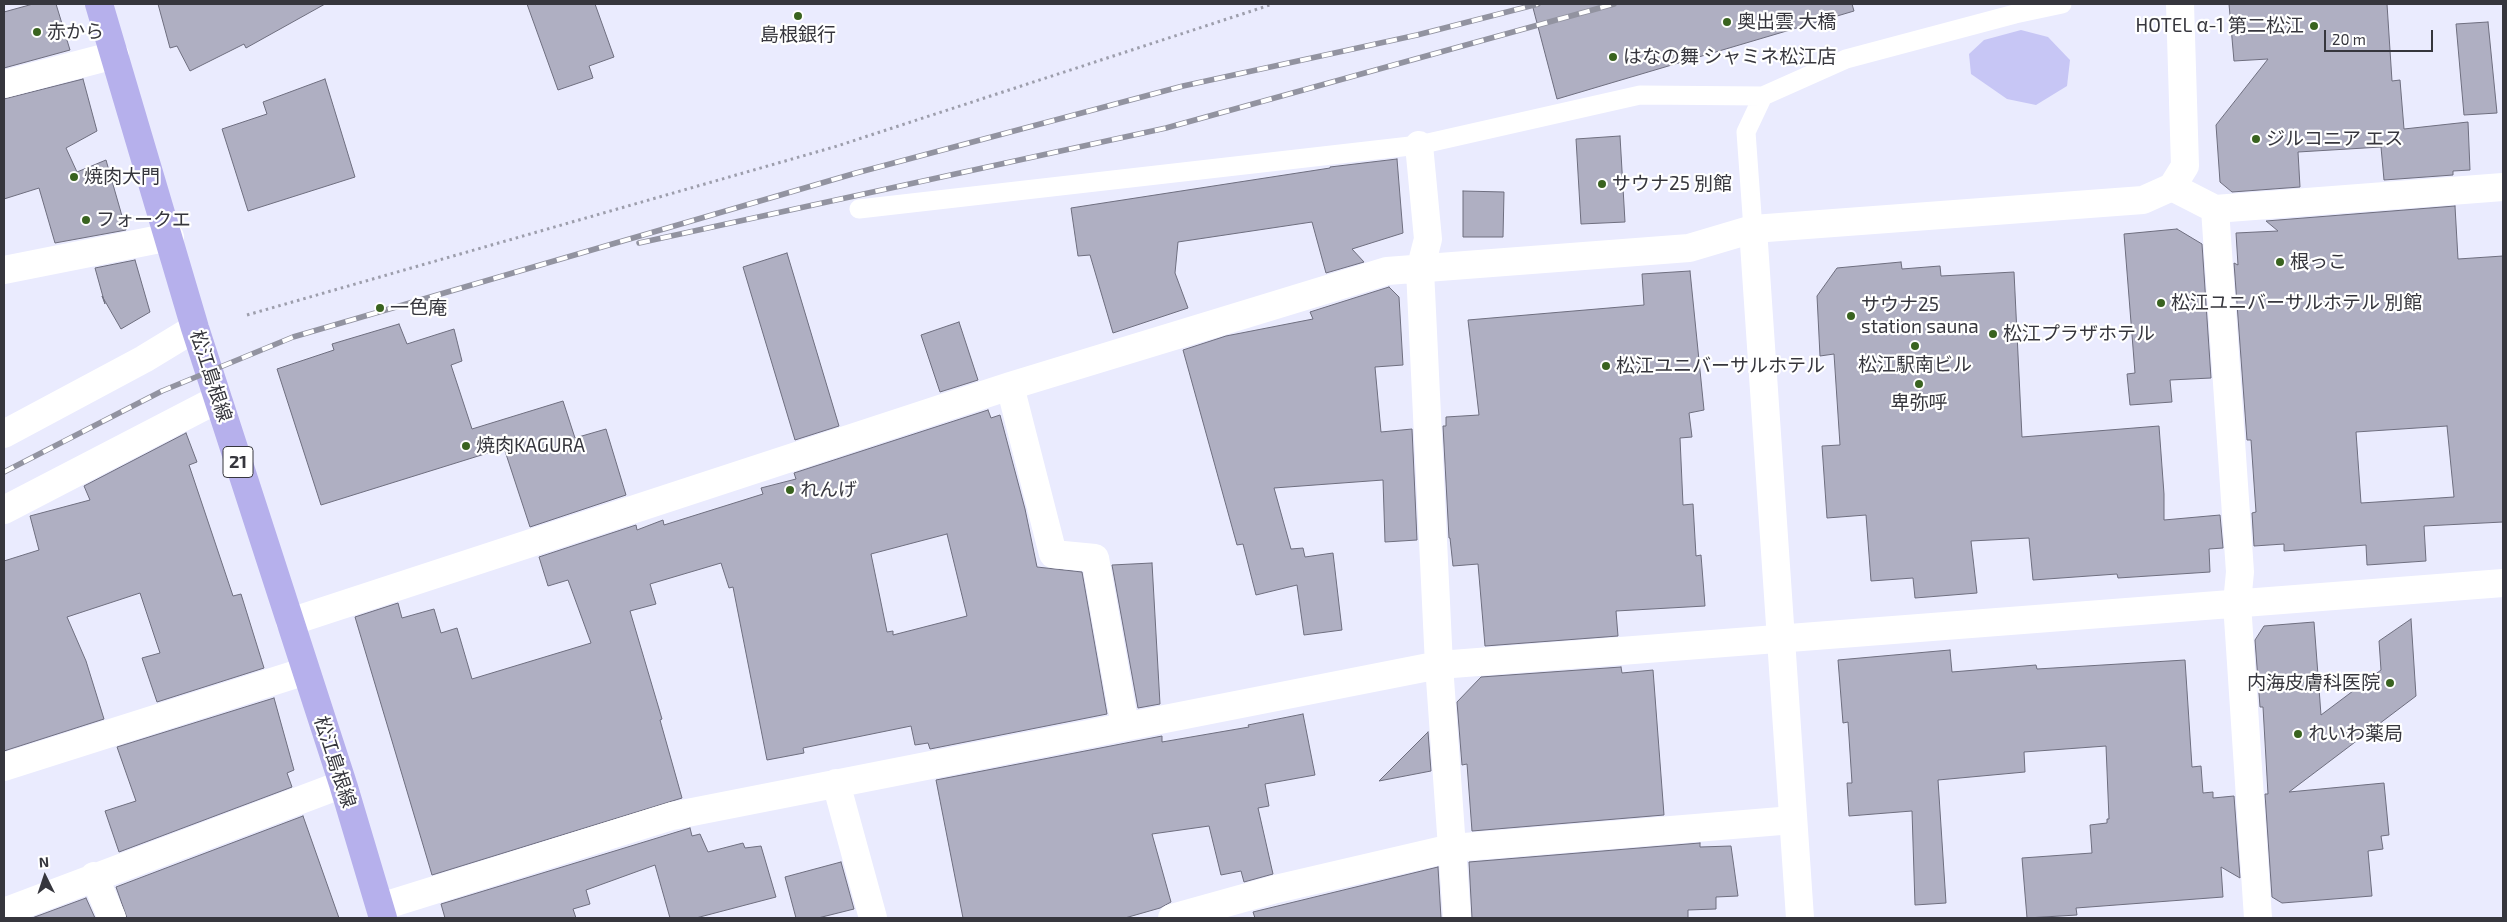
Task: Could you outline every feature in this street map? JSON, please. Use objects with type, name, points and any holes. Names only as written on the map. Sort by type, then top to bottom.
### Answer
[{"type":"main road","name":"松江島根線","points":[[99,4],[170,238],[195,328],[343,784],[381,913]]},
{"type":"street","points":[[290,622],[1010,386],[1387,271],[1420,270],[1689,248],[1753,229],[2143,200],[2172,187],[2185,166],[2180,4]]},
{"type":"street","points":[[4,84],[115,55]]},
{"type":"street","points":[[1419,145],[1428,239],[1420,270],[1439,665],[1458,918]]},
{"type":"street","points":[[2172,187],[2215,209],[2503,187]]},
{"type":"street","points":[[2215,209],[2240,572],[2237,603],[2258,918]]},
{"type":"street","points":[[1753,229],[1800,918]]},
{"type":"street","points":[[4,270],[170,238]]},
{"type":"street","points":[[4,434],[144,359],[195,328]]},
{"type":"street","points":[[1010,386],[1053,554],[1095,558],[1125,726]]},
{"type":"street","points":[[4,510],[218,399]]},
{"type":"street","points":[[381,913],[672,816],[1439,665],[1780,637],[2503,583]]},
{"type":"street","points":[[4,767],[306,671]]},
{"type":"street","points":[[836,783],[873,918]]},
{"type":"street","points":[[4,912],[94,876],[343,784]]},
{"type":"street","points":[[1172,918],[1276,889],[1452,848],[1793,820]]},
{"type":"street","points":[[94,876],[112,918]]},
{"type":"lane","points":[[859,209],[1419,145],[1640,95],[1763,96],[1846,59],[2015,14],[2062,4]]},
{"type":"lane","points":[[1753,229],[1746,132],[1763,96]]},
{"type":"path","points":[[248,315],[834,147],[1273,4]]},
{"type":"shaded area","points":[[2021,30],[2048,37],[2070,60],[2067,86],[2036,105],[2007,99],[1971,74],[1969,54],[1984,40]]},
{"type":"building","name":"赤から","points":[[33,4],[56,4],[70,50],[4,68],[4,12]]},
{"type":"building","points":[[158,4],[325,4],[246,48],[244,44],[190,71],[177,46],[170,48]]},
{"type":"building","points":[[527,4],[595,4],[614,57],[589,66],[593,78],[558,90]]},
{"type":"building","points":[[1532,4],[1852,4],[1854,11],[1557,99]]},
{"type":"building","points":[[2229,4],[2387,4],[2392,81],[2400,80],[2404,129],[2468,122],[2470,170],[2453,171],[2453,175],[2384,180],[2381,147],[2298,152],[2300,187],[2232,192],[2220,182],[2216,125],[2268,59],[2234,61]]},
{"type":"building","points":[[2488,22],[2497,113],[2464,115],[2456,24]]},
{"type":"building","points":[[83,79],[97,131],[66,148],[77,172],[106,160],[126,230],[55,243],[39,188],[4,199],[4,99]]},
{"type":"building","points":[[325,79],[355,177],[248,211],[222,129],[267,114],[263,102]]},
{"type":"building","points":[[1620,136],[1625,222],[1581,224],[1576,139]]},
{"type":"building","points":[[1397,159],[1403,233],[1352,249],[1364,262],[1326,273],[1312,222],[1178,242],[1175,273],[1188,308],[1113,333],[1090,255],[1078,256],[1071,208],[1330,167]]},
{"type":"building","points":[[1463,191],[1504,192],[1503,237],[1463,237]]},
{"type":"building","points":[[2455,206],[2458,259],[2503,256],[2503,522],[2424,526],[2426,561],[2367,565],[2366,545],[2284,551],[2284,544],[2254,546],[2252,513],[2256,512],[2251,440],[2247,440],[2234,263],[2238,265],[2236,233],[2278,231],[2266,221]],"holes":[[[2447,426],[2454,497],[2361,503],[2356,432]]]},
{"type":"building","points":[[2177,229],[2202,244],[2211,378],[2170,380],[2172,402],[2130,405],[2127,374],[2135,373],[2124,234]]},
{"type":"building","points":[[787,253],[839,426],[795,440],[743,267]]},
{"type":"building","points":[[135,260],[150,312],[121,329],[104,299],[95,268]]},
{"type":"building","points":[[1901,262],[1902,269],[1940,266],[1941,276],[2014,272],[2022,437],[2159,426],[2164,520],[2220,515],[2223,548],[2209,549],[2210,572],[2118,578],[2117,574],[2033,580],[2029,538],[1971,541],[1977,593],[1915,598],[1913,578],[1871,581],[1866,515],[1827,518],[1822,446],[1840,445],[1834,354],[1820,356],[1817,296],[1837,268]]},
{"type":"building","points":[[1690,271],[1704,410],[1689,413],[1692,437],[1680,438],[1683,505],[1693,504],[1696,556],[1701,555],[1705,606],[1616,611],[1618,636],[1485,646],[1478,564],[1453,566],[1449,538],[1443,426],[1446,426],[1446,417],[1479,415],[1468,320],[1644,305],[1642,274]]},
{"type":"building","points":[[1389,287],[1399,297],[1403,365],[1375,367],[1381,432],[1412,429],[1417,540],[1385,542],[1383,480],[1274,488],[1291,549],[1303,548],[1305,557],[1333,553],[1342,630],[1304,635],[1297,585],[1256,595],[1243,544],[1237,545],[1183,350],[1226,336],[1313,319],[1310,312]]},
{"type":"building","points":[[959,322],[978,380],[940,392],[921,335]]},
{"type":"building","points":[[399,324],[407,344],[454,329],[462,361],[451,365],[472,429],[563,401],[575,438],[606,429],[626,495],[530,527],[504,448],[321,505],[277,369],[334,350],[332,344]]},
{"type":"building","points":[[988,410],[991,418],[1000,415],[1025,509],[1037,567],[1082,572],[1107,714],[930,749],[928,743],[915,745],[911,726],[803,748],[804,753],[767,760],[733,587],[729,588],[721,563],[650,584],[656,604],[630,611],[662,719],[660,720],[682,798],[432,875],[355,617],[398,603],[402,618],[434,609],[441,633],[457,628],[472,679],[591,643],[568,580],[548,586],[539,557],[636,525],[637,530],[663,520],[664,525],[763,494],[761,488],[796,479],[794,473]],"holes":[[[947,534],[967,616],[893,635],[893,631],[887,632],[871,554]]]},
{"type":"building","points":[[186,433],[197,462],[189,465],[233,596],[241,594],[264,668],[157,702],[142,658],[160,653],[140,593],[67,617],[86,661],[104,719],[4,751],[4,561],[39,550],[30,516],[90,500],[84,486]]},
{"type":"building","points":[[1152,563],[1160,704],[1138,708],[1112,565]]},
{"type":"building","points":[[2411,619],[2416,696],[2289,792],[2384,783],[2389,835],[2381,836],[2383,849],[2368,851],[2372,896],[2282,903],[2272,897],[2265,794],[2268,794],[2263,707],[2260,707],[2255,640],[2264,626],[2314,622],[2321,715],[2381,670],[2379,641]]},
{"type":"building","points":[[1950,650],[1952,672],[2036,665],[2037,669],[2185,660],[2192,767],[2201,766],[2203,793],[2213,792],[2213,798],[2234,796],[2240,878],[2221,867],[2223,897],[2076,908],[2077,915],[2027,918],[2022,858],[2092,853],[2090,825],[2107,823],[2107,819],[2109,819],[2106,746],[2024,752],[2025,772],[1938,780],[1946,903],[1915,905],[1912,811],[1849,816],[1847,783],[1852,783],[1848,722],[1843,723],[1838,660]]},
{"type":"building","points":[[1621,667],[1622,673],[1653,670],[1664,815],[1472,831],[1467,764],[1462,765],[1457,702],[1481,677]]},
{"type":"building","points":[[274,698],[294,770],[287,773],[292,787],[119,852],[105,811],[136,801],[117,747]]},
{"type":"building","points":[[1303,714],[1315,775],[1265,784],[1269,806],[1258,808],[1273,874],[1244,882],[1241,871],[1221,875],[1209,826],[1152,834],[1171,902],[1160,908],[1125,918],[963,918],[936,780],[1162,736],[1162,742],[1249,727],[1248,725]]},
{"type":"building","points":[[1428,732],[1431,771],[1379,781]]},
{"type":"building","points":[[303,816],[339,918],[127,918],[116,887]]},
{"type":"building","points":[[690,828],[692,836],[700,834],[708,852],[743,843],[745,848],[761,846],[776,897],[696,918],[670,918],[655,865],[586,890],[590,904],[573,909],[576,918],[445,918],[441,904]]},
{"type":"building","points":[[1700,843],[1700,847],[1731,846],[1738,896],[1716,897],[1716,909],[1688,910],[1688,918],[1472,918],[1469,862]]},
{"type":"building","points":[[841,862],[854,909],[818,918],[796,918],[785,877]]},
{"type":"building","points":[[1438,867],[1441,918],[1255,918],[1253,912]]},
{"type":"building","points":[[86,898],[95,918],[32,918]]},
{"type":"railway","points":[[4,472],[162,391],[293,337],[856,173],[1183,86],[1417,35],[1538,4]]},
{"type":"railway","points":[[639,243],[1166,128],[1614,4]]},
{"type":"place","name":"島根銀行","points":[[798,16]]},
{"type":"place","name":"奥出雲 大橋","points":[[1727,22]]},
{"type":"place","name":"HOTEL α-1 第二松江","points":[[2314,26]]},
{"type":"place","name":"赤から","points":[[37,32]]},
{"type":"place","name":"はなの舞 シャミネ松江店","points":[[1613,57]]},
{"type":"place","name":"ジルコニア エス","points":[[2256,139]]},
{"type":"place","name":"焼肉大門","points":[[74,177]]},
{"type":"place","name":"サウナ25 別館","points":[[1602,184]]},
{"type":"place","name":"フォークエ","points":[[86,220]]},
{"type":"place","name":"根っこ","points":[[2280,262]]},
{"type":"place","name":"松江ユニバーサルホテル 別館","points":[[2161,303]]},
{"type":"place","name":"一色庵","points":[[380,308]]},
{"type":"place","name":"サウナ25 station sauna","points":[[1851,316]]},
{"type":"place","name":"松江プラザホテル","points":[[1993,334]]},
{"type":"place","name":"松江駅南ビル","points":[[1915,346]]},
{"type":"place","name":"松江ユニバーサルホテル","points":[[1606,366]]},
{"type":"place","name":"卑弥呼","points":[[1919,384]]},
{"type":"place","name":"焼肉KAGURA","points":[[466,446]]},
{"type":"place","name":"れんげ","points":[[790,490]]},
{"type":"place","name":"内海皮膚科医院","points":[[2390,683]]},
{"type":"place","name":"れいわ薬局","points":[[2298,734]]}]
